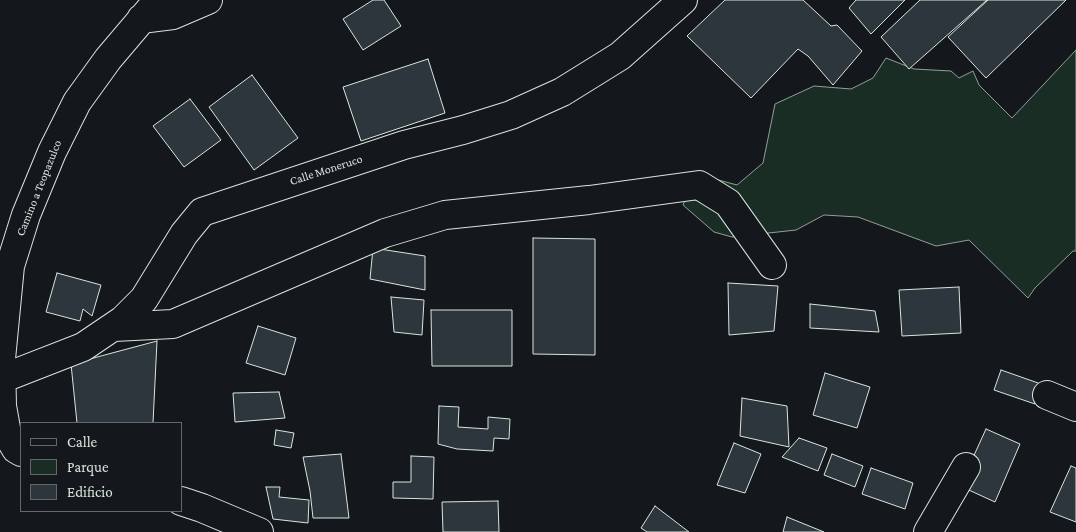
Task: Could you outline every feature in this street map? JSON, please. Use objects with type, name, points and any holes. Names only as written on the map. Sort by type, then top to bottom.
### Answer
[{"type":"street","points":[[149,10],[173,15],[208,0]]},
{"type":"street","name":"Calle Moneruco","points":[[1,379],[83,347],[114,327],[144,299],[184,234],[202,212],[395,148],[511,115],[562,92],[620,56],[683,0]]},
{"type":"street","name":"Camino a Teopazulco","points":[[12,456],[2,406],[1,379],[1,359],[10,266],[26,215],[52,152],[77,102],[108,59],[149,10]]},
{"type":"street","points":[[114,327],[174,324],[385,233],[444,215],[589,200],[699,185],[728,203],[772,264]]},
{"type":"street","points":[[1047,395],[1076,407]]},
{"type":"street","points":[[928,532],[966,467]]},
{"type":"street","points":[[182,501],[259,532]]},
{"type":"green space","points":[[1076,50],[1076,251],[1073,251],[1035,288],[1028,298],[969,240],[936,246],[858,217],[824,215],[796,230],[732,237],[714,232],[683,205],[696,174],[737,185],[763,163],[775,104],[814,86],[851,89],[873,78],[886,58],[914,69],[951,71],[959,78],[973,71],[979,85],[1012,118]]},
{"type":"building","points":[[373,0],[384,0],[401,26],[363,50],[343,19]]},
{"type":"building","points":[[725,0],[803,0],[831,26],[837,25],[862,51],[833,85],[808,56],[798,49],[751,98],[687,36]]},
{"type":"building","points":[[856,0],[905,0],[871,34],[849,8]]},
{"type":"building","points":[[920,0],[987,0],[909,69],[881,37]]},
{"type":"building","points":[[988,0],[1066,0],[986,78],[948,37]]},
{"type":"building","points":[[428,59],[445,113],[361,141],[343,87]]},
{"type":"building","points":[[252,75],[298,138],[254,170],[209,107]]},
{"type":"building","points":[[190,99],[221,140],[184,167],[153,126]]},
{"type":"building","points":[[533,238],[595,239],[595,355],[533,354]]},
{"type":"building","points":[[373,248],[425,256],[425,290],[370,279]]},
{"type":"building","points":[[57,273],[101,285],[92,316],[83,309],[80,321],[46,312]]},
{"type":"building","points":[[728,283],[778,286],[774,331],[729,335]]},
{"type":"building","points":[[959,287],[961,333],[902,336],[899,290]]},
{"type":"building","points":[[391,297],[424,300],[422,335],[394,332]]},
{"type":"building","points":[[810,304],[875,311],[879,332],[810,328]]},
{"type":"building","points":[[431,310],[512,310],[512,366],[432,366]]},
{"type":"building","points":[[258,326],[296,338],[285,375],[246,363]]},
{"type":"building","points":[[157,341],[153,422],[77,422],[71,364]]},
{"type":"building","points":[[1001,370],[1041,384],[1035,404],[994,390]]},
{"type":"building","points":[[825,373],[870,387],[857,428],[813,415]]},
{"type":"building","points":[[279,392],[285,418],[235,422],[233,393]]},
{"type":"building","points":[[742,398],[787,406],[789,447],[740,436]]},
{"type":"building","points":[[439,406],[459,407],[458,427],[488,429],[488,417],[510,419],[509,439],[494,438],[493,451],[457,449],[438,444]]},
{"type":"building","points":[[986,429],[1020,444],[995,502],[960,486]]},
{"type":"building","points":[[276,430],[294,433],[291,448],[274,445]]},
{"type":"building","points":[[799,438],[827,448],[818,471],[782,457]]},
{"type":"building","points":[[734,443],[761,454],[745,493],[717,485]]},
{"type":"building","points":[[341,454],[349,518],[313,518],[303,457]]},
{"type":"building","points":[[832,454],[863,466],[855,487],[824,475]]},
{"type":"building","points":[[411,456],[434,457],[433,499],[393,498],[393,482],[411,482]]},
{"type":"building","points":[[1071,466],[1076,468],[1076,522],[1050,512]]},
{"type":"building","points":[[871,468],[913,483],[905,509],[862,494]]},
{"type":"building","points":[[266,487],[280,487],[279,497],[309,500],[308,523],[273,519]]},
{"type":"building","points":[[498,501],[499,532],[443,532],[442,502]]},
{"type":"building","points":[[655,506],[689,532],[647,532],[641,528]]},
{"type":"building","points":[[787,517],[824,532],[783,532]]}]
